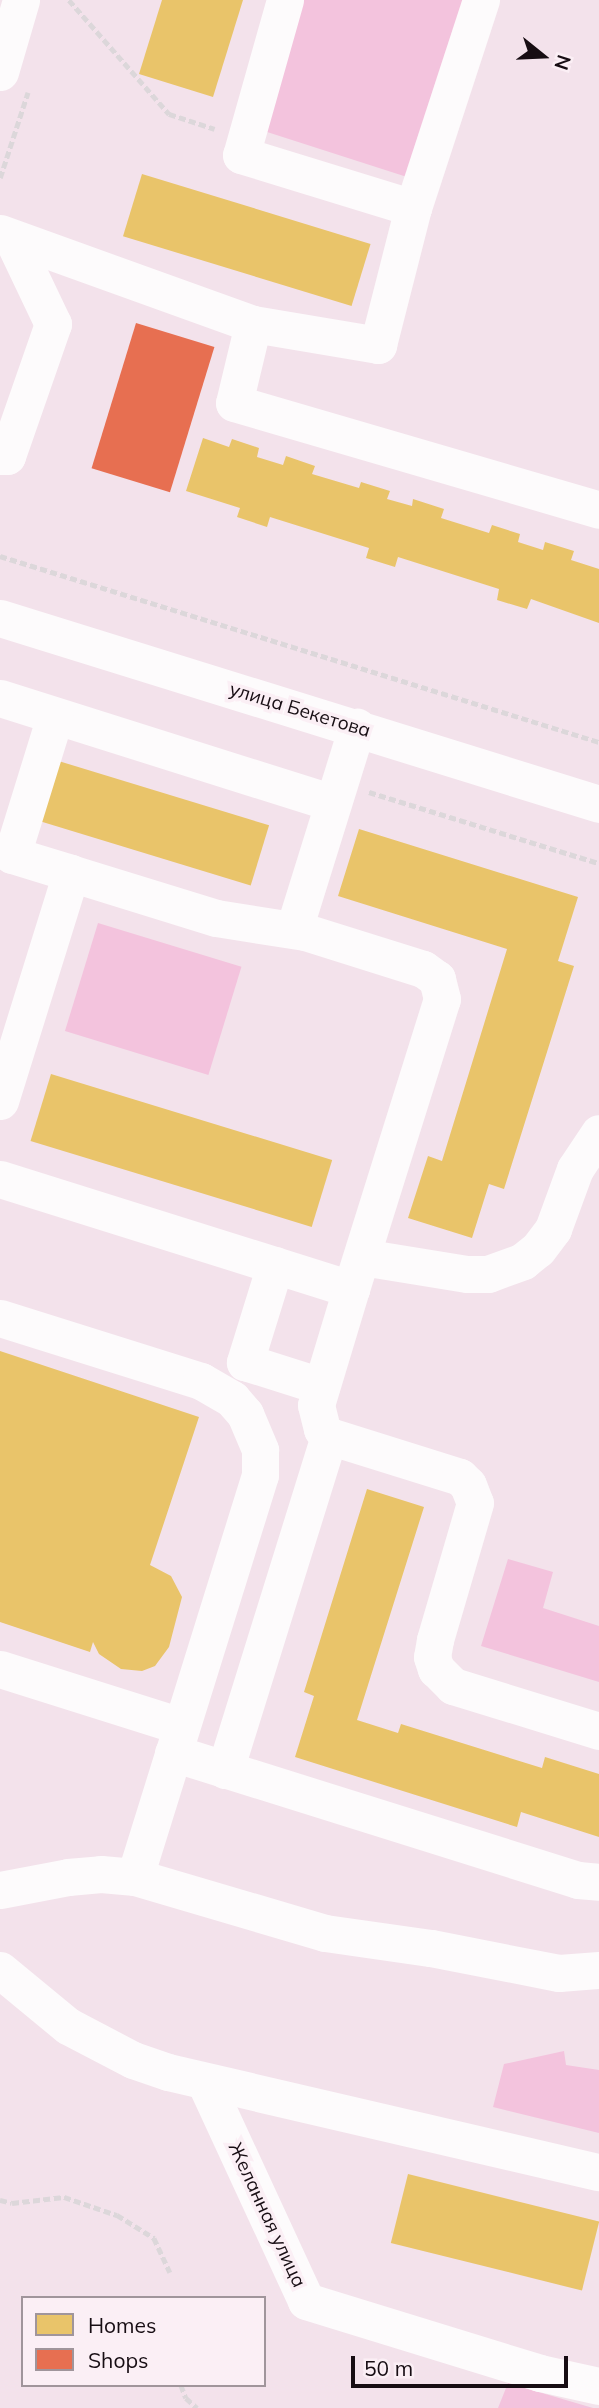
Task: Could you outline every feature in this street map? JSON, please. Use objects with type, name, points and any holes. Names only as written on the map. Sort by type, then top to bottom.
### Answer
[{"type":"street","points":[[0,72],[21,0]]},
{"type":"street","points":[[285,0],[241,155],[413,208]]},
{"type":"street","points":[[7,237],[253,324],[378,345],[413,208],[481,0]]},
{"type":"street","points":[[0,456],[7,456],[53,324],[7,237]]},
{"type":"street","points":[[253,324],[234,403],[599,510]]},
{"type":"street","name":"улица Бекетова","points":[[0,618],[599,804]]},
{"type":"street","points":[[0,698],[55,716],[337,793]]},
{"type":"street","points":[[55,716],[12,855],[216,918],[294,929],[423,969],[432,973],[441,986],[442,999],[321,1386],[316,1413],[321,1429],[329,1436],[460,1477],[472,1493],[473,1516],[432,1657],[442,1678],[453,1686],[599,1731]]},
{"type":"street","points":[[294,929],[357,727]]},
{"type":"street","points":[[0,1101],[71,873]]},
{"type":"street","points":[[0,1179],[275,1265],[356,1273],[488,1274],[523,1261],[538,1249],[553,1229],[575,1169],[599,1133]]},
{"type":"street","points":[[245,1362],[275,1265]]},
{"type":"street","points":[[0,1318],[201,1381],[232,1399],[245,1414],[260,1450],[260,1475],[135,1877]]},
{"type":"street","points":[[201,1381],[245,1362],[321,1386]]},
{"type":"street","points":[[225,1770],[329,1436]]},
{"type":"street","points":[[0,1670],[177,1740],[225,1770],[578,1880],[599,1882]]},
{"type":"street","points":[[0,1890],[68,1877],[101,1874],[135,1877],[348,1938],[431,1948],[559,1973],[599,1970]]},
{"type":"street","points":[[0,1970],[68,2026],[100,2045],[145,2064],[205,2082],[390,2121],[599,2172]]},
{"type":"street","name":"Желанная улица","points":[[205,2082],[306,2301],[540,2373],[599,2386]]},
{"type":"path","points":[[69,0],[169,114],[245,139]]},
{"type":"path","points":[[0,556],[599,742]]},
{"type":"path","points":[[337,793],[598,862],[599,853]]},
{"type":"path","points":[[0,2200],[12,2203],[64,2197],[117,2215],[154,2238],[170,2273]]},
{"type":"path","points":[[182,2387],[186,2398],[197,2408]]},
{"type":"shaded area","points":[[304,0],[463,0],[407,177],[264,131]]},
{"type":"shaded area","points":[[98,923],[241,967],[208,1075],[65,1031]]},
{"type":"shaded area","points":[[508,1559],[553,1572],[543,1608],[599,1626],[599,1682],[481,1646]]},
{"type":"shaded area","points":[[564,2051],[566,2065],[599,2070],[599,2133],[493,2107],[504,2064]]},
{"type":"shaded area","points":[[508,2383],[593,2408],[498,2408]]},
{"type":"building: Homes","points":[[162,0],[243,0],[213,97],[139,74]]},
{"type":"building: Homes","points":[[142,174],[371,244],[352,306],[123,236]]},
{"type":"building: Homes","points":[[203,438],[229,447],[232,439],[259,448],[257,457],[283,465],[286,456],[315,466],[312,474],[359,488],[361,482],[390,491],[387,499],[412,506],[413,499],[444,509],[441,518],[489,533],[492,525],[520,534],[518,542],[543,550],[545,542],[574,551],[571,560],[599,569],[599,623],[531,599],[527,609],[497,600],[499,589],[398,557],[395,567],[366,558],[369,548],[270,517],[267,527],[237,517],[240,508],[186,491]]},
{"type":"building: Homes","points":[[52,759],[269,825],[251,886],[34,819]]},
{"type":"building: Homes","points":[[359,829],[578,897],[558,961],[574,966],[504,1189],[489,1184],[472,1238],[408,1218],[428,1156],[442,1161],[507,949],[338,896]]},
{"type":"building: Homes","points":[[51,1074],[332,1160],[312,1227],[31,1141]]},
{"type":"building: Homes","points":[[0,1351],[199,1417],[150,1565],[171,1576],[182,1597],[169,1647],[155,1666],[142,1671],[121,1669],[99,1654],[93,1642],[90,1652],[0,1622]]},
{"type":"building: Homes","points":[[367,1489],[424,1507],[357,1720],[398,1733],[401,1724],[542,1768],[545,1757],[599,1774],[599,1837],[521,1812],[517,1827],[295,1757],[314,1696],[304,1692]]},
{"type":"building: Homes","points":[[408,2174],[599,2222],[582,2291],[391,2243]]},
{"type":"building: Shops","points":[[136,323],[214,347],[170,492],[92,468]]}]
